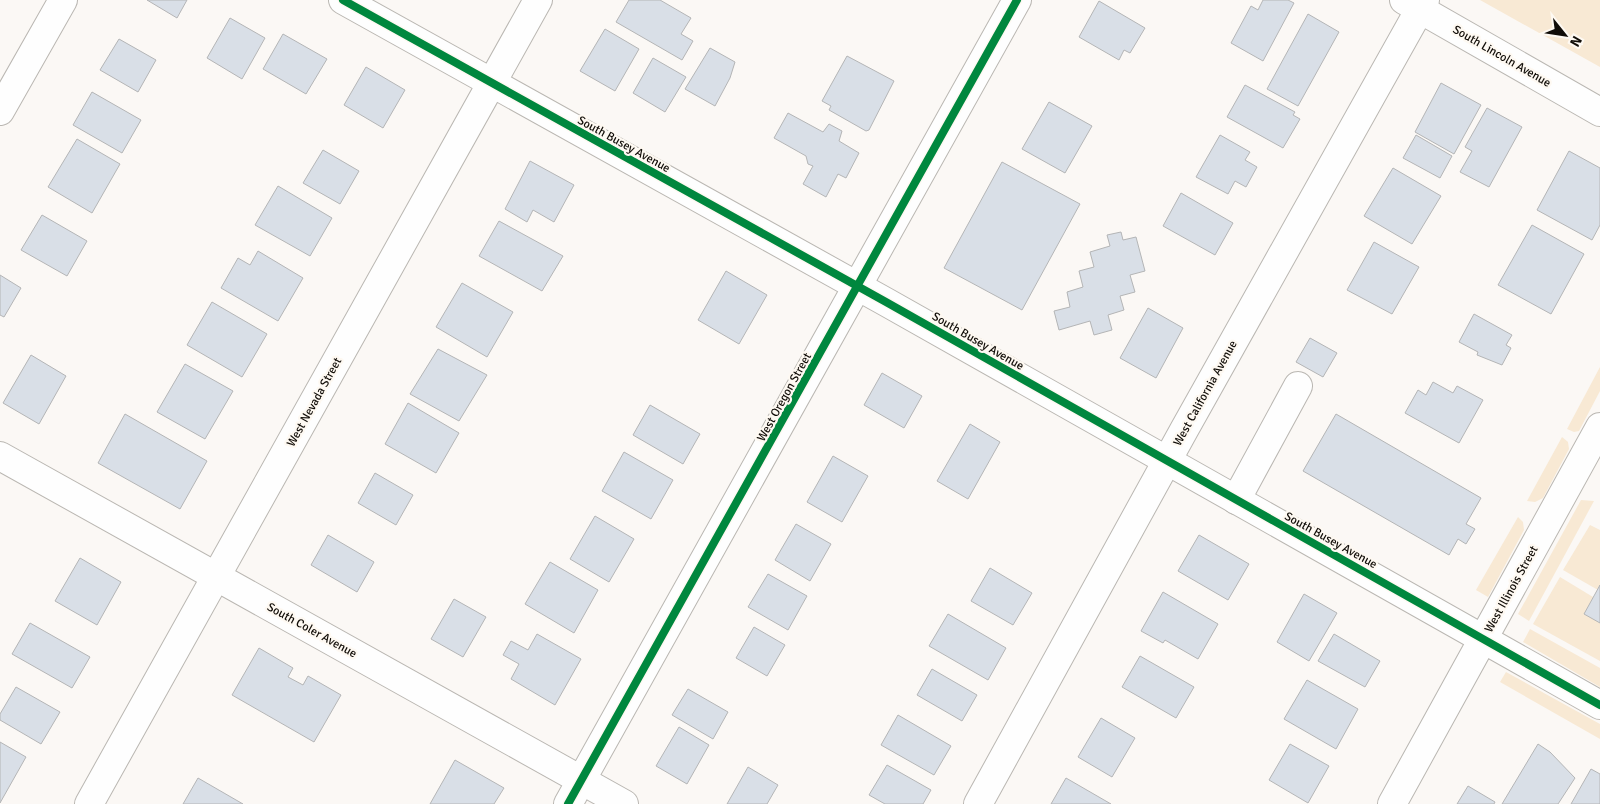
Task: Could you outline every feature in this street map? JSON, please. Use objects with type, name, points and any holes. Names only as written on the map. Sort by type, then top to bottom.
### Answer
[{"type":"street","points":[[0,111],[63,0]]},
{"type":"street","name":"South Busey Avenue","points":[[343,0],[1600,705]]},
{"type":"street","name":"West Nevada Street","points":[[89,804],[538,0]]},
{"type":"street","name":"West Oregon Street","points":[[568,804],[1017,0]]},
{"type":"street","name":"South Lincoln Avenue","points":[[1416,3],[1600,112]]},
{"type":"street","name":"West California Avenue","points":[[978,804],[1416,3]]},
{"type":"street","points":[[1236,500],[1298,386]]},
{"type":"street","name":"West Illinois Street","points":[[1392,804],[1600,427]]},
{"type":"street","name":"South Coler Avenue","points":[[0,456],[624,804]]},
{"type":"shaded area","points":[[1480,0],[1600,0],[1600,67]]},
{"type":"shaded area","points":[[1600,367],[1600,391],[1579,431],[1574,432],[1567,429]]},
{"type":"shaded area","points":[[1562,437],[1568,442],[1569,449],[1543,498],[1535,502],[1527,501]]},
{"type":"shaded area","points":[[1581,500],[1594,501],[1529,621],[1518,614]]},
{"type":"shaded area","points":[[1518,517],[1523,522],[1524,530],[1488,597],[1476,590]]},
{"type":"shaded area","points":[[1590,525],[1600,530],[1600,585],[1598,590],[1563,570]]},
{"type":"shaded area","points":[[1560,577],[1593,597],[1600,623],[1600,661],[1533,624]]},
{"type":"shaded area","points":[[1530,629],[1600,668],[1600,687],[1523,642]]},
{"type":"shaded area","points":[[1506,672],[1600,724],[1600,739],[1500,682]]},
{"type":"building","points":[[147,0],[187,0],[177,18]]},
{"type":"building","points":[[629,0],[660,0],[691,18],[681,34],[693,41],[682,60],[616,22]]},
{"type":"building","points":[[1263,0],[1288,0],[1294,3],[1263,61],[1231,43],[1251,6],[1258,10]]},
{"type":"building","points":[[1099,1],[1145,28],[1130,53],[1124,50],[1119,60],[1079,37]]},
{"type":"building","points":[[1308,14],[1339,32],[1298,106],[1267,89]]},
{"type":"building","points":[[230,18],[265,38],[242,79],[207,58]]},
{"type":"building","points":[[605,29],[639,49],[615,91],[580,71]]},
{"type":"building","points":[[283,34],[327,59],[306,94],[263,69]]},
{"type":"building","points":[[119,39],[156,60],[138,92],[100,70]]},
{"type":"building","points":[[710,48],[735,62],[730,78],[715,106],[685,89]]},
{"type":"building","points":[[847,56],[894,81],[869,130],[866,131],[829,110],[831,106],[822,101]]},
{"type":"building","points":[[653,58],[686,77],[665,112],[633,93]]},
{"type":"building","points":[[366,67],[405,90],[383,128],[344,105]]},
{"type":"building","points":[[1441,83],[1481,105],[1454,154],[1415,132]]},
{"type":"building","points":[[1245,85],[1295,112],[1293,115],[1300,119],[1283,148],[1227,117]]},
{"type":"building","points":[[92,92],[141,120],[122,153],[73,125]]},
{"type":"building","points":[[1049,102],[1092,126],[1065,173],[1022,149]]},
{"type":"building","points":[[1487,108],[1522,127],[1489,187],[1460,172],[1472,151],[1465,147]]},
{"type":"building","points":[[788,113],[823,132],[829,124],[842,131],[839,141],[859,153],[846,178],[838,174],[826,197],[803,184],[813,166],[808,164],[806,156],[774,138]]},
{"type":"building","points":[[1220,135],[1250,152],[1245,160],[1257,167],[1246,187],[1235,181],[1228,194],[1196,177]]},
{"type":"building","points":[[1416,135],[1452,156],[1440,178],[1403,158]]},
{"type":"building","points":[[77,139],[120,164],[92,213],[48,187]]},
{"type":"building","points":[[323,150],[359,171],[340,204],[303,183]]},
{"type":"building","points":[[1569,151],[1600,168],[1600,225],[1592,240],[1537,210]]},
{"type":"building","points":[[530,161],[574,185],[554,222],[533,210],[527,222],[505,209]]},
{"type":"building","points":[[1002,162],[1080,204],[1022,310],[944,268]]},
{"type":"building","points":[[1393,168],[1441,196],[1412,244],[1364,216]]},
{"type":"building","points":[[278,186],[332,218],[310,256],[255,225]]},
{"type":"building","points":[[1181,193],[1233,223],[1215,255],[1163,226]]},
{"type":"building","points":[[42,215],[87,241],[67,276],[21,250]]},
{"type":"building","points":[[499,221],[563,256],[542,291],[479,256]]},
{"type":"building","points":[[1532,225],[1584,254],[1551,314],[1498,285]]},
{"type":"building","points":[[1121,232],[1123,240],[1136,237],[1145,271],[1130,275],[1135,292],[1120,296],[1124,310],[1108,315],[1112,330],[1094,335],[1090,321],[1059,330],[1054,311],[1070,307],[1067,292],[1083,287],[1079,271],[1094,267],[1090,252],[1110,246],[1107,235]]},
{"type":"building","points":[[1374,242],[1419,267],[1392,314],[1347,290]]},
{"type":"building","points":[[258,251],[303,278],[278,321],[221,288],[238,258],[250,265]]},
{"type":"building","points":[[726,271],[767,295],[739,344],[698,320]]},
{"type":"building","points":[[0,275],[21,288],[4,317],[0,315]]},
{"type":"building","points":[[462,283],[513,312],[487,357],[436,327]]},
{"type":"building","points":[[212,302],[267,334],[242,377],[187,345]]},
{"type":"building","points":[[1148,308],[1183,328],[1156,378],[1120,358]]},
{"type":"building","points":[[1474,314],[1512,335],[1506,345],[1511,348],[1502,365],[1477,355],[1478,352],[1459,342]]},
{"type":"building","points":[[1310,338],[1337,353],[1323,377],[1296,362]]},
{"type":"building","points":[[438,349],[487,375],[459,421],[410,394]]},
{"type":"building","points":[[31,355],[66,376],[39,424],[3,403]]},
{"type":"building","points":[[185,364],[233,391],[205,439],[157,412]]},
{"type":"building","points":[[882,373],[922,396],[904,428],[864,405]]},
{"type":"building","points":[[1433,382],[1453,393],[1457,386],[1483,400],[1459,443],[1405,413],[1418,390],[1426,395]]},
{"type":"building","points":[[408,403],[459,433],[436,473],[385,444]]},
{"type":"building","points":[[650,405],[700,434],[683,464],[633,435]]},
{"type":"building","points":[[125,414],[207,461],[180,509],[98,463]]},
{"type":"building","points":[[1336,414],[1481,498],[1466,524],[1475,529],[1466,544],[1458,539],[1449,555],[1303,471]]},
{"type":"building","points":[[970,424],[1000,442],[968,499],[937,481]]},
{"type":"building","points":[[624,452],[673,480],[651,519],[602,491]]},
{"type":"building","points":[[833,456],[868,476],[842,522],[807,502]]},
{"type":"building","points":[[375,473],[413,495],[396,525],[358,503]]},
{"type":"building","points":[[595,516],[634,539],[609,582],[570,559]]},
{"type":"building","points":[[796,524],[831,544],[810,581],[775,560]]},
{"type":"building","points":[[328,535],[374,562],[357,592],[311,565]]},
{"type":"building","points":[[1199,535],[1249,564],[1228,600],[1178,571]]},
{"type":"building","points":[[80,558],[121,582],[97,625],[55,601]]},
{"type":"building","points":[[550,562],[598,590],[574,633],[525,604]]},
{"type":"building","points":[[990,568],[1032,593],[1013,625],[971,601]]},
{"type":"building","points":[[768,574],[807,596],[788,630],[748,607]]},
{"type":"building","points":[[1600,585],[1600,623],[1584,614]]},
{"type":"building","points":[[1163,592],[1218,624],[1198,659],[1165,640],[1163,643],[1141,631]]},
{"type":"building","points":[[1304,594],[1337,613],[1309,661],[1277,642]]},
{"type":"building","points":[[454,599],[486,617],[463,657],[431,639]]},
{"type":"building","points":[[948,614],[1006,648],[988,680],[929,646]]},
{"type":"building","points":[[30,623],[90,657],[72,688],[12,654]]},
{"type":"building","points":[[754,627],[785,645],[767,676],[736,658]]},
{"type":"building","points":[[537,634],[581,659],[555,705],[511,679],[519,664],[503,655],[511,641],[528,650]]},
{"type":"building","points":[[1334,634],[1380,661],[1365,687],[1318,661]]},
{"type":"building","points":[[259,648],[293,668],[288,677],[303,685],[308,676],[341,695],[314,742],[232,695]]},
{"type":"building","points":[[1140,656],[1194,687],[1176,718],[1122,687]]},
{"type":"building","points":[[932,669],[977,695],[962,721],[917,695]]},
{"type":"building","points":[[1307,680],[1358,709],[1336,749],[1284,719]]},
{"type":"building","points":[[16,687],[60,712],[41,744],[0,720],[0,714]]},
{"type":"building","points":[[688,689],[728,712],[713,739],[672,715]]},
{"type":"building","points":[[898,715],[951,746],[934,775],[881,745]]},
{"type":"building","points":[[1101,718],[1135,738],[1112,777],[1078,757]]},
{"type":"building","points":[[679,727],[709,745],[687,784],[656,766]]},
{"type":"building","points":[[0,742],[26,757],[0,803]]},
{"type":"building","points":[[1290,744],[1329,766],[1308,803],[1269,780]]},
{"type":"building","points":[[1538,744],[1550,752],[1575,778],[1558,804],[1502,804]]},
{"type":"building","points":[[455,760],[504,788],[494,804],[430,804]]},
{"type":"building","points":[[887,765],[931,790],[923,804],[885,804],[869,795]]},
{"type":"building","points":[[748,767],[778,785],[767,804],[727,804]]},
{"type":"building","points":[[1591,769],[1600,774],[1600,804],[1571,804]]},
{"type":"building","points":[[198,778],[243,804],[183,804]]},
{"type":"building","points":[[1066,778],[1111,804],[1051,804]]},
{"type":"building","points":[[1468,786],[1495,802],[1494,804],[1457,804]]},
{"type":"cycle path","points":[[343,0],[886,302],[1600,705]]},
{"type":"cycle path","points":[[568,804],[1017,0]]}]
